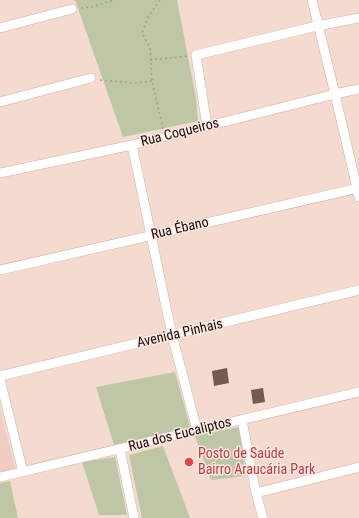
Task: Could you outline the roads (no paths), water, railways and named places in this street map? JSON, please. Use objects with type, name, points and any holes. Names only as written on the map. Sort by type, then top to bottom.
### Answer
[{"type":"street","points":[[312,0],[317,26],[358,191]]},
{"type":"street","points":[[0,28],[72,9]]},
{"type":"street","points":[[208,126],[196,55],[317,26],[359,18]]},
{"type":"street","points":[[0,102],[91,78]]},
{"type":"street","name":"Rua Coqueiros","points":[[0,173],[132,145],[359,89]]},
{"type":"street","points":[[132,145],[172,335],[197,430]]},
{"type":"street","name":"Rua Ébano","points":[[0,270],[151,235],[358,191]]},
{"type":"street","name":"Avenida Pinhais","points":[[0,376],[359,290]]},
{"type":"street","points":[[0,380],[23,472]]},
{"type":"street","name":"Rua dos Eucaliptos","points":[[0,477],[359,392]]},
{"type":"street","points":[[242,420],[256,493],[263,518]]},
{"type":"street","points":[[120,449],[134,518]]},
{"type":"street","points":[[256,493],[359,467]]},
{"type":"place","name":"Posto de Saúde Bairro Araucária Park","points":[[189,462]]}]
